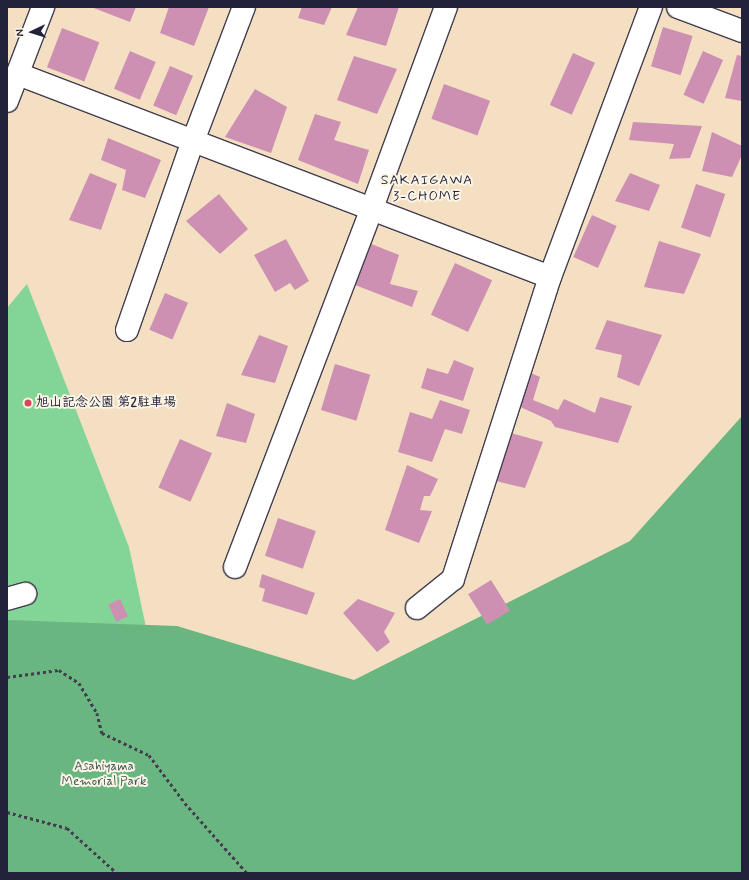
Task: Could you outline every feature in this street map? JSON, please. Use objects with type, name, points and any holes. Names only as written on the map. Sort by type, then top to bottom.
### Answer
[{"type":"street","points":[[7,101],[43,7]]},
{"type":"street","points":[[127,330],[194,141],[244,7]]},
{"type":"street","points":[[235,567],[372,208],[446,7]]},
{"type":"street","points":[[417,608],[453,579],[550,277],[651,7]]},
{"type":"street","points":[[678,7],[742,31]]},
{"type":"street","points":[[18,74],[550,277]]},
{"type":"path","points":[[7,677],[59,670],[79,683],[97,713],[102,732],[150,755],[186,803],[247,873]]},
{"type":"path","points":[[7,812],[67,828],[117,873]]},
{"type":"green space","name":"Asahiyama Memorial Park","points":[[27,284],[129,547],[155,670],[7,873],[7,308]]},
{"type":"green space","points":[[742,416],[742,873],[7,873],[7,620],[177,626],[354,680],[630,541]]},
{"type":"building","points":[[91,7],[136,7],[130,22]]},
{"type":"building","points":[[169,7],[209,7],[194,46],[160,33]]},
{"type":"building","points":[[302,7],[332,7],[324,25],[298,18]]},
{"type":"building","points":[[358,7],[399,7],[386,46],[346,35]]},
{"type":"building","points":[[663,27],[693,36],[681,75],[651,66]]},
{"type":"building","points":[[62,28],[99,42],[84,82],[47,67]]},
{"type":"building","points":[[130,51],[156,62],[140,100],[114,89]]},
{"type":"building","points":[[703,51],[723,60],[704,104],[683,95]]},
{"type":"building","points":[[573,53],[595,63],[572,115],[550,105]]},
{"type":"building","points":[[737,55],[742,56],[742,101],[725,98]]},
{"type":"building","points":[[354,56],[397,69],[377,114],[337,100]]},
{"type":"building","points":[[170,66],[193,76],[176,115],[153,106]]},
{"type":"building","points":[[444,84],[490,101],[477,136],[431,119]]},
{"type":"building","points":[[255,89],[287,107],[271,153],[225,137]]},
{"type":"building","points":[[315,114],[341,122],[334,140],[369,150],[358,184],[298,160]]},
{"type":"building","points":[[633,122],[702,126],[690,158],[669,159],[674,144],[629,140]]},
{"type":"building","points":[[712,132],[742,146],[742,155],[732,177],[702,171]]},
{"type":"building","points":[[108,138],[161,160],[145,198],[122,190],[126,170],[101,160]]},
{"type":"building","points":[[90,173],[117,184],[101,230],[69,220]]},
{"type":"building","points":[[630,173],[660,185],[649,211],[615,201]]},
{"type":"building","points":[[696,184],[725,194],[710,238],[681,227]]},
{"type":"building","points":[[219,194],[248,229],[220,254],[186,221]]},
{"type":"building","points":[[592,215],[617,226],[598,268],[573,257]]},
{"type":"building","points":[[286,239],[309,281],[295,290],[290,283],[275,292],[254,255]]},
{"type":"building","points":[[659,241],[701,254],[684,294],[644,287]]},
{"type":"building","points":[[369,243],[399,255],[390,284],[418,291],[412,307],[355,285]]},
{"type":"building","points":[[455,263],[492,280],[468,332],[431,315]]},
{"type":"building","points":[[165,293],[188,303],[172,340],[149,330]]},
{"type":"building","points":[[607,320],[662,335],[639,386],[617,377],[622,355],[595,349]]},
{"type":"building","points":[[259,335],[288,346],[275,383],[241,375]]},
{"type":"building","points":[[454,360],[474,368],[463,401],[421,388],[427,368],[448,374]]},
{"type":"building","points":[[335,364],[370,375],[356,421],[321,410]]},
{"type":"building","points":[[524,370],[540,377],[533,400],[558,410],[564,399],[595,413],[600,397],[632,406],[618,443],[555,427],[551,421],[516,405]]},
{"type":"building","points":[[440,400],[470,410],[462,434],[445,429],[432,462],[398,452],[410,412],[432,419]]},
{"type":"building","points":[[227,403],[255,414],[246,443],[216,436]]},
{"type":"building","points":[[511,433],[543,442],[525,488],[496,481]]},
{"type":"building","points":[[180,439],[212,453],[190,502],[158,487]]},
{"type":"building","points":[[407,465],[438,479],[430,496],[424,496],[420,510],[432,511],[419,543],[385,530]]},
{"type":"building","points":[[278,518],[316,531],[303,569],[265,556]]},
{"type":"building","points":[[262,574],[315,593],[307,615],[262,601],[265,589],[259,587]]},
{"type":"building","points":[[491,580],[510,611],[487,625],[468,594]]},
{"type":"building","points":[[120,599],[128,616],[116,622],[108,604]]},
{"type":"building","points":[[358,599],[395,613],[384,632],[390,642],[377,652],[343,613]]},
{"type":"place","name":"旭山記念公園 第2駐車場","points":[[28,403]]},
{"type":"district","name":"SAKAIGAWA 3-CHOME","points":[[427,188]]}]
